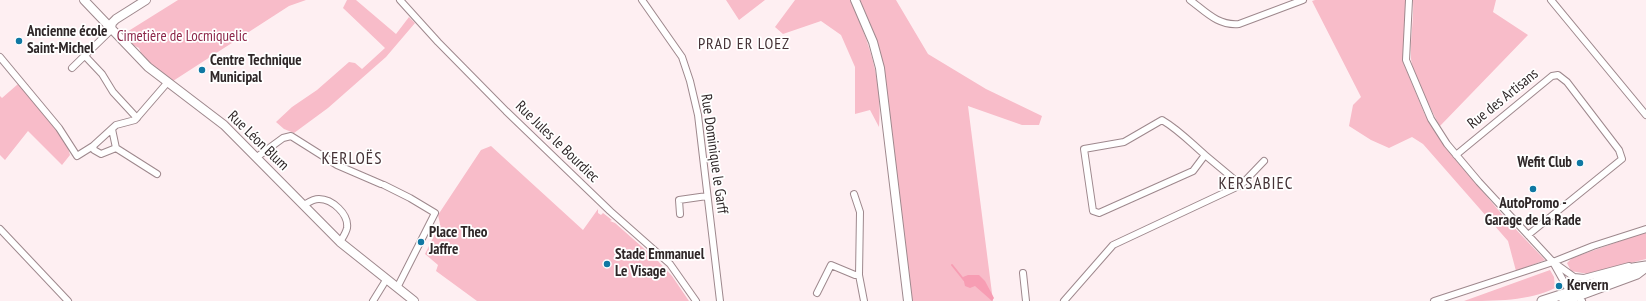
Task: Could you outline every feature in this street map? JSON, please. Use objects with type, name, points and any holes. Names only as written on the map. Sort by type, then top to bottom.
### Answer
[{"type":"main road","points":[[1542,301],[1574,297],[1637,274],[1646,266]]},
{"type":"street","name":"Rue Léon Blum","points":[[84,0],[148,67],[224,125],[340,242],[414,301]]},
{"type":"street","points":[[72,68],[109,32],[112,23],[116,19],[146,0]]},
{"type":"street","name":"Rue Jules le Bourdiec","points":[[400,0],[438,42],[506,111],[610,211],[670,264],[696,301]]},
{"type":"street","name":"Rue Dominique le Garff","points":[[642,0],[682,57],[690,81],[698,115],[720,301]]},
{"type":"street","points":[[855,0],[873,42],[880,68],[908,301]]},
{"type":"street","points":[[1190,0],[1222,23],[1228,25],[1239,24],[1303,0]]},
{"type":"street","points":[[1409,0],[1406,60],[1431,119],[1456,155],[1553,262],[1574,277],[1584,278],[1637,264],[1646,266]]},
{"type":"street","points":[[1551,0],[1646,115]]},
{"type":"street","points":[[84,56],[102,74],[113,92],[137,118]]},
{"type":"street","points":[[0,57],[59,128],[77,156],[93,146],[116,125],[135,120],[167,83]]},
{"type":"street","name":"Rue des Artisans","points":[[1456,155],[1552,76],[1558,75],[1567,82],[1619,150],[1622,159],[1528,235]]},
{"type":"street","points":[[1205,155],[1193,171],[1099,213],[1093,211],[1084,149],[1124,142],[1162,120],[1196,145],[1205,155],[1241,185]]},
{"type":"street","points":[[112,130],[116,148],[157,174]]},
{"type":"street","points":[[257,157],[284,138],[291,136],[337,164],[410,198],[434,213],[397,288]]},
{"type":"street","points":[[93,146],[94,150],[101,154],[116,148]]},
{"type":"street","points":[[1064,301],[1113,245],[1241,185],[1264,161]]},
{"type":"street","points":[[854,194],[860,212],[858,275],[864,301]]},
{"type":"street","points":[[680,214],[679,200],[707,196]]},
{"type":"street","points":[[304,205],[312,200],[319,199],[333,204],[341,211],[346,220],[347,227],[340,242]]},
{"type":"street","points":[[0,229],[68,301]]},
{"type":"street","points":[[1434,301],[1553,262],[1593,246],[1646,229]]},
{"type":"street","points":[[1553,262],[1574,297]]},
{"type":"street","points":[[817,293],[832,265],[858,275]]},
{"type":"street","points":[[1023,273],[1026,301]]},
{"type":"street","points":[[1574,277],[1574,297]]},
{"type":"street","points":[[374,301],[386,280]]},
{"type":"street","points":[[1554,301],[1574,297]]},
{"type":"green space","name":"Cimetière de Locmiquelic","points":[[178,0],[306,0],[289,6],[173,81],[151,64],[141,53],[139,48],[133,45],[122,35]]},
{"type":"green space","points":[[347,0],[356,0],[396,34],[409,17],[415,23],[386,57],[328,108],[294,133],[284,129],[276,122],[292,107],[317,90],[349,62],[355,63],[362,69],[385,48],[343,8]]},
{"type":"green space","points":[[726,0],[765,0],[739,20]]},
{"type":"green space","points":[[795,0],[850,0],[869,46],[877,77],[880,110],[879,127],[870,110],[855,114],[855,67],[841,35],[821,21],[783,34],[775,27]]},
{"type":"green space","points":[[860,0],[896,0],[928,54],[986,89],[1042,116],[1039,125],[1022,125],[968,106],[993,301],[912,301],[883,63],[876,38]]},
{"type":"green space","points":[[1406,0],[1403,62],[1425,115],[1454,158],[1506,219],[1545,260],[1516,271],[1508,241],[1423,144],[1412,137],[1389,148],[1371,140],[1349,126],[1353,105],[1361,97],[1312,1]]},
{"type":"green space","points":[[1413,0],[1496,0],[1493,12],[1528,35],[1440,126],[1423,92],[1412,64],[1411,51]]},
{"type":"green space","points":[[18,84],[65,138],[70,155],[62,165],[28,131],[5,160],[0,155],[0,96],[2,98]]},
{"type":"green space","points":[[491,146],[583,230],[598,209],[598,213],[601,215],[603,213],[612,220],[610,221],[615,223],[658,261],[672,276],[689,301],[477,301],[436,271],[438,265],[425,254],[440,224],[438,215],[481,150]]},
{"type":"green space","points":[[1646,232],[1646,259],[1588,274],[1571,271],[1567,263],[1572,258]]},
{"type":"green space","points":[[1550,270],[1554,277],[1555,288],[1534,296],[1487,301],[1464,301]]},
{"type":"shaded area","points":[[968,275],[979,275],[985,281],[994,298],[992,301],[975,286],[970,288],[965,286],[963,277]]},
{"type":"waterway","points":[[952,265],[964,280]]},
{"type":"place","name":"Ancienne école Saint-Michel","points":[[19,41]]},
{"type":"place","name":"Centre Technique Municipal","points":[[202,70]]},
{"type":"place","name":"Wefit Club","points":[[1580,163]]},
{"type":"place","name":"AutoPromo - Garage de la Rade","points":[[1533,189]]},
{"type":"place","name":"Place Theo Jaffre","points":[[421,242]]},
{"type":"place","name":"Stade Emmanuel Le Visage","points":[[607,264]]},
{"type":"place","name":"Kervern","points":[[1559,286]]},
{"type":"district","name":"PRAD ER LOEZ","points":[[744,44]]},
{"type":"district","name":"KERLOËS","points":[[352,159]]},
{"type":"district","name":"KERSABIEC","points":[[1256,184]]}]
